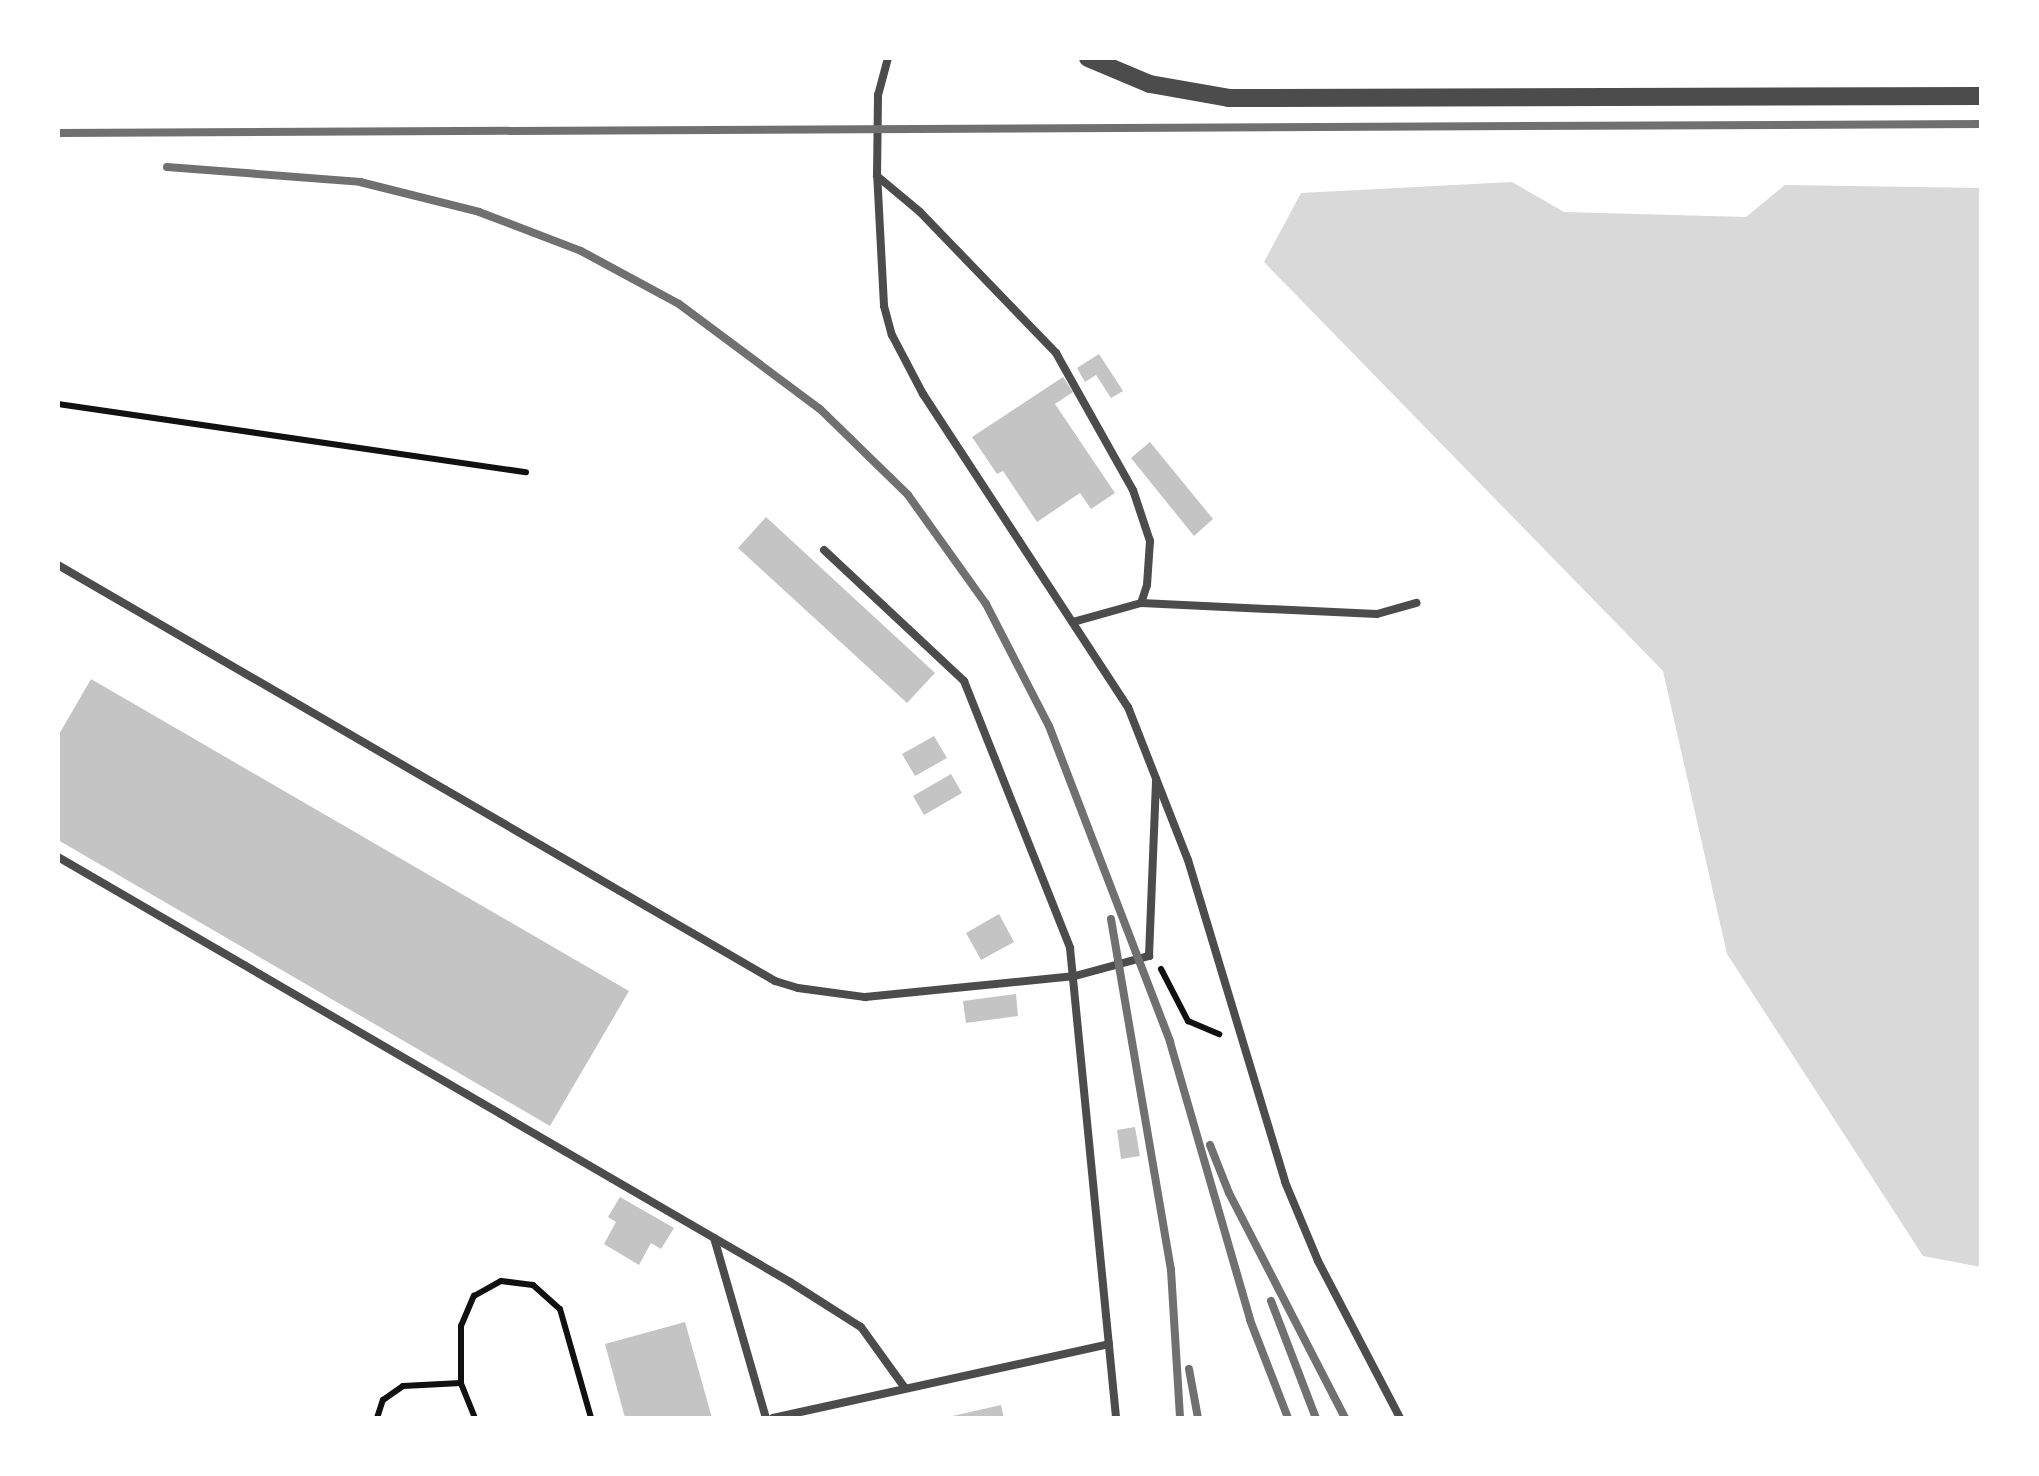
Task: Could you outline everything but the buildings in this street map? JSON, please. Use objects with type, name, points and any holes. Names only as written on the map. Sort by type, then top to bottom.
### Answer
[{"type":"street","points":[[1088,58],[1150,84],[1229,98],[1982,96]]},
{"type":"lane","points":[[888,58],[878,95],[878,176],[882,277],[892,335],[924,394],[1128,707],[1156,770],[1188,860],[1285,1182],[1318,1261],[1400,1418]]},
{"type":"lane","points":[[878,176],[920,212],[1032,325],[1079,387],[1134,490],[1150,541],[1147,585],[1141,602]]},
{"type":"lane","points":[[824,550],[964,681],[1011,790],[1070,948],[1116,1418]]},
{"type":"lane","points":[[58,565],[774,981],[865,998],[1075,976],[1149,956],[1156,770]]},
{"type":"lane","points":[[1073,622],[1141,602],[1377,614],[1416,603]]},
{"type":"lane","points":[[58,857],[714,1238],[861,1328],[905,1388]]},
{"type":"lane","points":[[714,1238],[766,1418]]},
{"type":"lane","points":[[774,1418],[1108,1344]]},
{"type":"path","points":[[58,404],[526,472]]},
{"type":"path","points":[[1149,956],[1166,975],[1188,1020],[1210,1032],[1240,1038]]},
{"type":"path","points":[[475,1418],[461,1384],[461,1326],[474,1296],[502,1280],[534,1285],[560,1309],[591,1418]]},
{"type":"path","points":[[376,1418],[382,1400],[403,1386],[461,1384]]},
{"type":"shaded area","points":[[1512,182],[1564,212],[1746,217],[1785,185],[1981,188],[1981,1267],[1923,1256],[1727,954],[1663,671],[1264,262],[1301,193]]},
{"type":"railway","points":[[58,133],[1982,124]]},
{"type":"railway","points":[[167,167],[360,182],[479,212],[581,251],[679,304],[820,409],[908,495],[986,604],[1049,726],[1170,1042],[1250,1320],[1288,1418]]},
{"type":"railway","points":[[1111,919],[1171,1270],[1180,1418]]},
{"type":"railway","points":[[1210,1145],[1229,1193],[1345,1418]]},
{"type":"railway","points":[[1271,1301],[1316,1418]]},
{"type":"railway","points":[[1189,1369],[1198,1418]]}]
